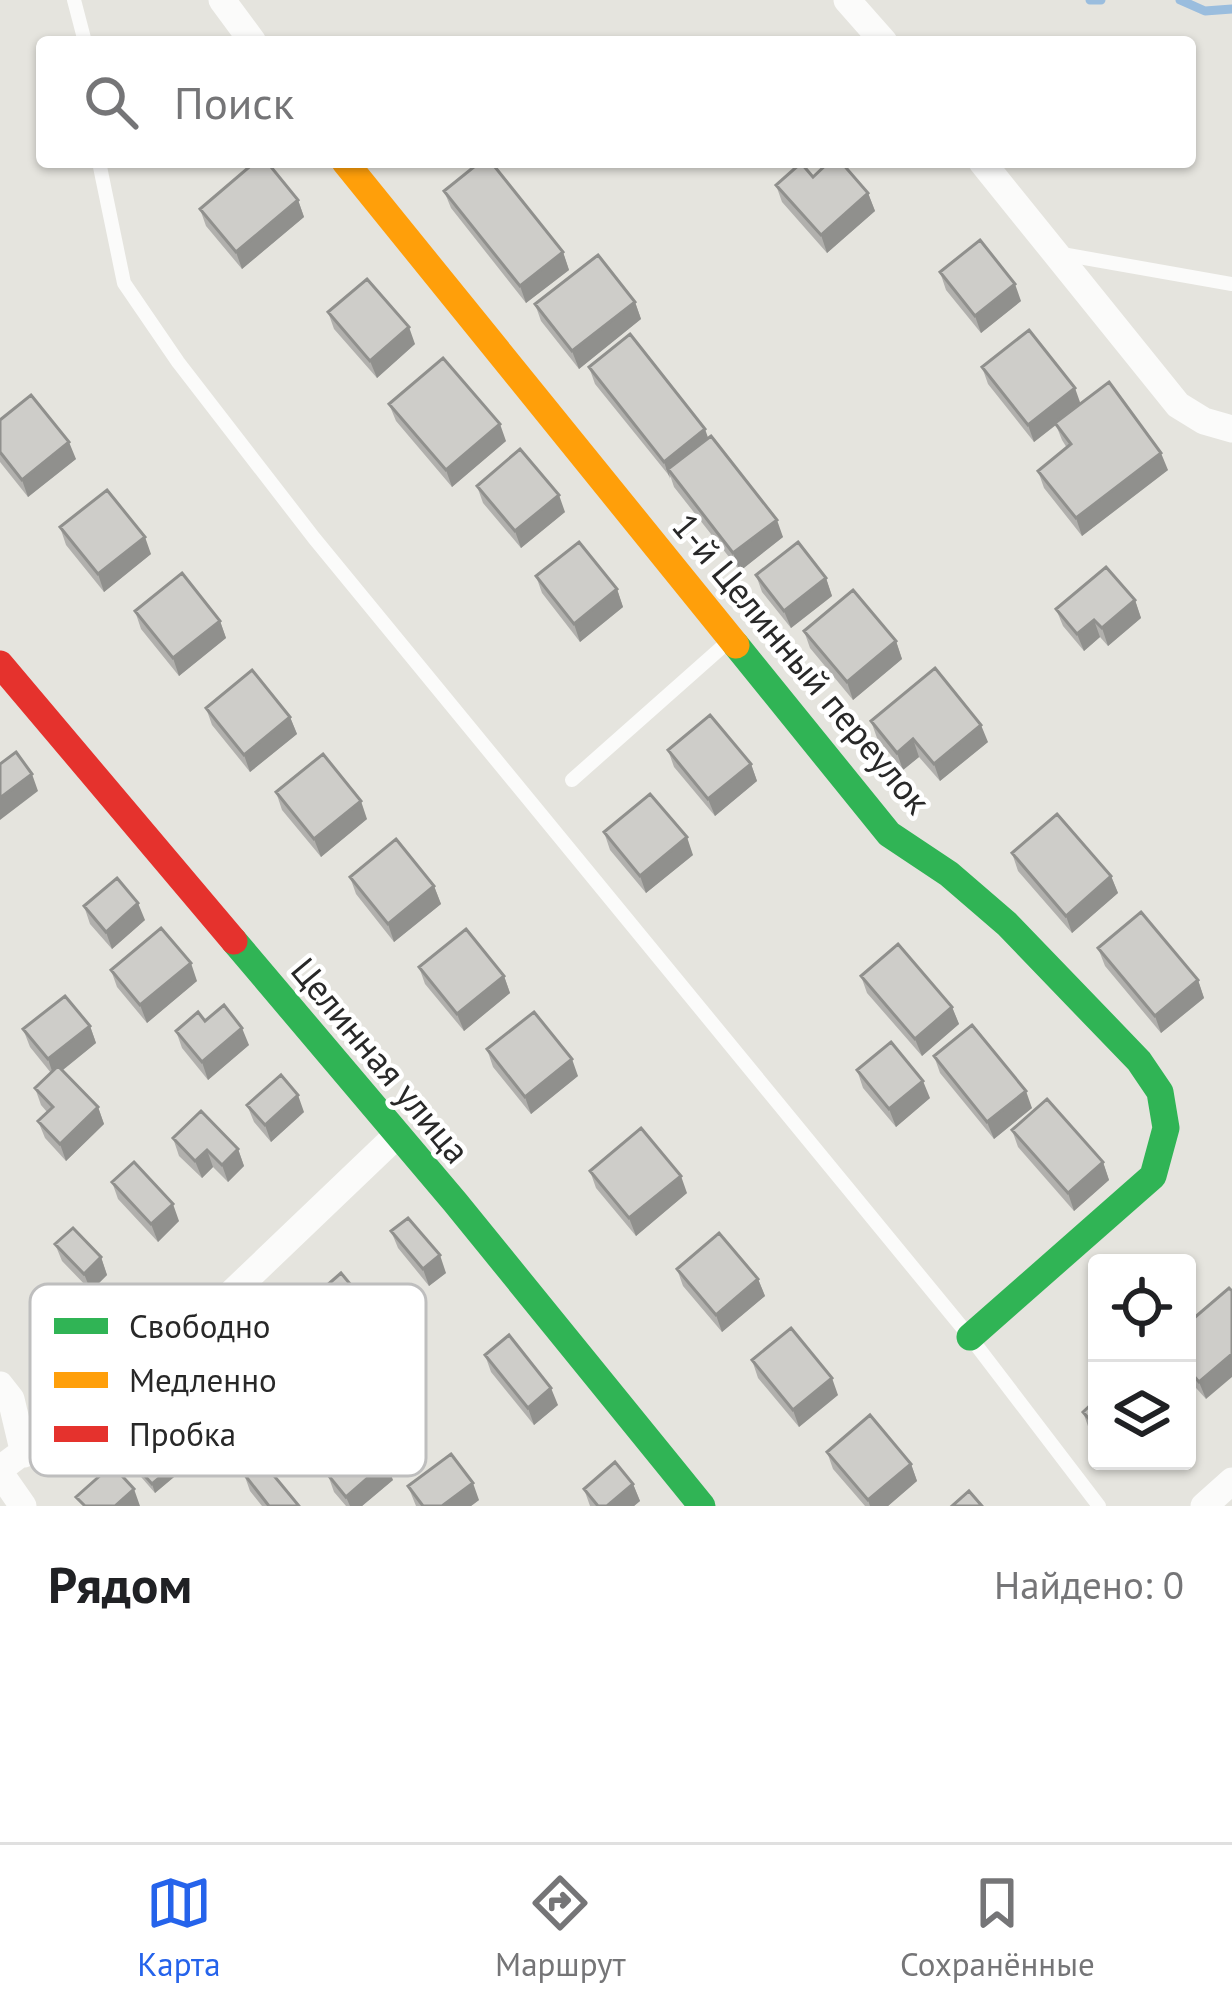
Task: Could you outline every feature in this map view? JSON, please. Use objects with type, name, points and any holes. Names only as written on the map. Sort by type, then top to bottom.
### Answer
[{"type":"street","points":[[222,0],[249,36]]},
{"type":"street","points":[[847,0],[879,36]]},
{"type":"street","name":"1-й Целинный переулок","points":[[350,168],[890,834],[928,856],[1066,982],[1153,1078],[1167,1120],[1165,1150],[1153,1177],[970,1337]]},
{"type":"street","points":[[987,168],[1178,405],[1204,421],[1232,429]]},
{"type":"street","name":"Целинная улица","points":[[0,664],[702,1506]]},
{"type":"street","points":[[241,1284],[396,1136]]},
{"type":"street","points":[[0,1385],[11,1399],[8,1465],[23,1506]]},
{"type":"street","points":[[1204,1506],[1232,1481]]},
{"type":"lane","points":[[74,0],[83,36]]},
{"type":"lane","points":[[100,168],[124,283],[178,362],[314,538],[970,1337],[1100,1506]]},
{"type":"lane","points":[[1058,253],[1232,284]]},
{"type":"lane","points":[[572,780],[730,640]]},
{"type":"building","points":[[248,168],[272,168],[298,200],[236,252],[200,209]]},
{"type":"building","points":[[473,168],[496,168],[563,252],[520,286],[444,191]]},
{"type":"building","points":[[795,168],[805,168],[813,177],[823,168],[846,168],[868,193],[821,235],[776,185]]},
{"type":"building","points":[[980,240],[1015,284],[975,316],[940,272]]},
{"type":"building","points":[[598,255],[635,302],[572,351],[535,304]]},
{"type":"building","points":[[367,279],[409,327],[370,361],[328,312]]},
{"type":"building","points":[[1029,330],[1075,388],[1028,425],[982,367]]},
{"type":"building","points":[[630,334],[705,429],[664,462],[589,367]]},
{"type":"building","points":[[443,358],[500,424],[446,470],[389,404]]},
{"type":"building","points":[[1109,382],[1161,453],[1076,518],[1038,471],[1071,444],[1055,423]]},
{"type":"building","points":[[31,395],[69,442],[22,480],[0,452],[0,420]]},
{"type":"building","points":[[711,436],[777,520],[733,553],[668,469]]},
{"type":"building","points":[[520,449],[559,495],[515,531],[477,486]]},
{"type":"building","points":[[107,490],[145,537],[98,574],[60,527]]},
{"type":"building","points":[[579,542],[617,589],[574,624],[536,576]]},
{"type":"building","points":[[798,542],[826,578],[784,611],[756,575]]},
{"type":"building","points":[[1106,567],[1135,600],[1102,628],[1094,620],[1077,634],[1056,609]]},
{"type":"building","points":[[182,573],[220,621],[173,658],[135,611]]},
{"type":"building","points":[[853,590],[896,641],[847,682],[804,631]]},
{"type":"building","points":[[935,668],[981,725],[934,764],[913,739],[897,753],[871,721]]},
{"type":"building","points":[[252,670],[290,717],[244,755],[206,708]]},
{"type":"building","points":[[710,715],[751,764],[708,799],[668,750]]},
{"type":"building","points":[[16,752],[32,774],[0,798],[0,764]]},
{"type":"building","points":[[323,754],[361,801],[314,839],[276,792]]},
{"type":"building","points":[[650,794],[687,837],[640,876],[604,832]]},
{"type":"building","points":[[1057,814],[1111,876],[1066,916],[1012,853]]},
{"type":"building","points":[[396,839],[434,886],[388,924],[350,877]]},
{"type":"building","points":[[117,878],[138,903],[106,932],[84,906]]},
{"type":"building","points":[[1141,912],[1198,980],[1155,1016],[1098,948]]},
{"type":"building","points":[[161,928],[191,963],[140,1005],[111,970]]},
{"type":"building","points":[[466,929],[504,976],[457,1014],[419,967]]},
{"type":"building","points":[[898,944],[952,1007],[915,1039],[861,976]]},
{"type":"building","points":[[65,996],[90,1026],[48,1059],[23,1029]]},
{"type":"building","points":[[224,1005],[242,1028],[202,1062],[176,1031],[198,1012],[205,1021]]},
{"type":"building","points":[[534,1012],[572,1059],[525,1097],[487,1049]]},
{"type":"building","points":[[972,1025],[1026,1091],[987,1122],[934,1056]]},
{"type":"building","points":[[891,1042],[923,1081],[889,1109],[857,1070]]},
{"type":"building","points":[[58,1066],[98,1107],[60,1144],[38,1121],[53,1107],[35,1088]]},
{"type":"building","points":[[281,1075],[298,1095],[265,1125],[247,1105]]},
{"type":"building","points":[[1047,1099],[1103,1162],[1068,1193],[1012,1130]]},
{"type":"building","points":[[201,1111],[238,1149],[222,1165],[207,1150],[195,1161],[173,1138]]},
{"type":"building","points":[[641,1128],[681,1176],[629,1218],[590,1171]]},
{"type":"building","points":[[134,1162],[173,1204],[151,1224],[112,1182]]},
{"type":"building","points":[[408,1218],[440,1255],[423,1269],[391,1231]]},
{"type":"building","points":[[73,1228],[101,1257],[84,1274],[55,1244]]},
{"type":"building","points":[[719,1233],[758,1279],[716,1315],[677,1269]]},
{"type":"building","points":[[341,1273],[350,1284],[328,1284]]},
{"type":"building","points":[[1229,1288],[1232,1291],[1232,1354],[1199,1382],[1196,1378],[1196,1316]]},
{"type":"building","points":[[791,1328],[832,1378],[793,1410],[752,1360]]},
{"type":"building","points":[[509,1335],[551,1388],[528,1408],[485,1355]]},
{"type":"building","points":[[870,1415],[911,1464],[868,1500],[827,1452]]},
{"type":"building","points":[[451,1454],[473,1483],[442,1506],[423,1506],[408,1486]]},
{"type":"building","points":[[615,1462],[633,1484],[607,1506],[598,1506],[584,1489]]},
{"type":"building","points":[[100,1476],[122,1476],[134,1489],[115,1506],[85,1506],[76,1497]]},
{"type":"building","points":[[246,1476],[274,1476],[299,1506],[269,1506]]},
{"type":"building","points":[[329,1476],[370,1476],[346,1497]]},
{"type":"building","points":[[969,1491],[982,1506],[952,1506]]},
{"type":"waterway","points":[[1090,0],[1101,0]]},
{"type":"waterway","points":[[1180,0],[1205,11],[1232,9]]},
{"type":"traffic: fast","points":[[736,645],[889,834],[949,874],[1007,924],[1139,1061],[1160,1092],[1166,1128],[1153,1176],[970,1337]]},
{"type":"traffic: fast","points":[[234,941],[455,1202],[702,1506]]},
{"type":"traffic: slow","points":[[350,168],[736,645]]},
{"type":"traffic: jam","points":[[0,664],[234,941]]}]
